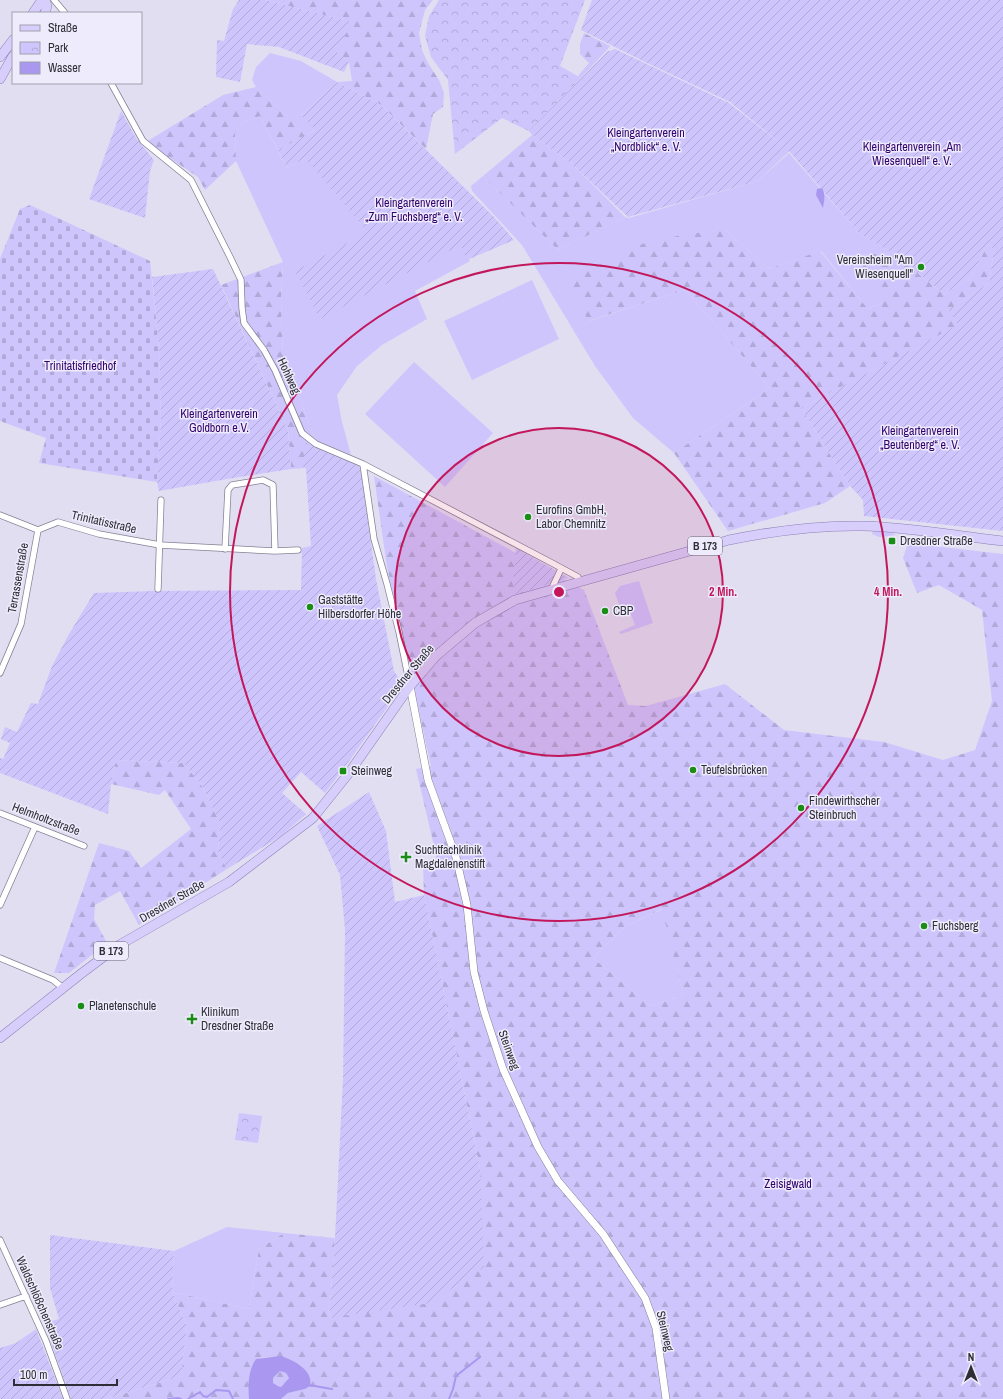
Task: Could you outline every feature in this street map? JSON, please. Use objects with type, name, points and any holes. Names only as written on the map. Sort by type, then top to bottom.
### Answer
[{"type":"main road","points":[[34,12],[42,0]]},
{"type":"main road","points":[[45,0],[45,12]]},
{"type":"main road","points":[[0,57],[12,41]]},
{"type":"main road","points":[[0,79],[12,58]]},
{"type":"main road","name":"Dresdner Straße","points":[[0,1038],[121,944],[229,882],[313,818],[349,773],[410,686],[436,656],[475,623],[515,600],[729,540],[760,533],[809,527],[863,526],[905,529],[1003,541]]},
{"type":"street","points":[[54,0],[64,12]]},
{"type":"street","name":"Hohlweg","points":[[111,84],[143,141],[191,180],[241,280],[244,322],[264,350],[275,370],[302,433],[316,444],[363,464],[578,577],[580,582]]},
{"type":"street","name":"Steinweg","points":[[363,464],[376,547],[399,632],[428,780],[456,857],[467,905],[474,972],[484,1011],[503,1069],[538,1147],[558,1181],[603,1234],[645,1298],[656,1328],[666,1399]]},
{"type":"street","points":[[225,549],[228,490],[232,485],[263,480],[273,486],[275,551]]},
{"type":"street","points":[[158,589],[161,500]]},
{"type":"street","points":[[0,515],[38,530]]},
{"type":"street","name":"Trinitatisstraße","points":[[38,530],[58,522],[99,534],[160,545],[275,551],[298,550]]},
{"type":"street","name":"Terrassenstraße","points":[[0,673],[21,624],[38,530]]},
{"type":"street","points":[[551,590],[561,569]]},
{"type":"street","name":"Helmholtzstraße","points":[[0,813],[84,846]]},
{"type":"street","points":[[0,905],[35,827]]},
{"type":"street","points":[[0,958],[53,980],[63,988]]},
{"type":"street","name":"Waldschlößchenstraße","points":[[0,1240],[46,1342],[67,1399]]},
{"type":"street","points":[[0,1305],[26,1296]]},
{"type":"green space","points":[[239,0],[265,0],[352,22],[337,52],[349,62],[344,72],[279,47],[247,44],[240,82],[216,77],[217,40],[224,41],[233,9]]},
{"type":"green space","points":[[265,0],[433,0],[425,10],[419,33],[422,50],[439,80],[444,93],[443,107],[433,114],[426,149],[381,105],[337,82],[352,81],[349,62],[337,52],[351,22]]},
{"type":"green space","points":[[439,0],[585,0],[560,66],[581,78],[529,131],[502,118],[455,154],[448,80],[431,57],[425,36],[429,16]]},
{"type":"green space","points":[[592,0],[1003,0],[1003,531],[864,516],[863,500],[850,486],[801,408],[958,325],[948,310],[989,283],[994,249],[988,244],[971,277],[944,294],[892,253],[859,233],[789,151],[758,181],[628,217],[572,164],[532,135],[529,131],[608,51],[615,49],[729,103],[786,148],[730,102],[581,30]]},
{"type":"green space","points":[[584,33],[610,46],[581,78],[578,76],[589,63],[580,54],[580,44]]},
{"type":"green space","points":[[270,53],[301,61],[337,82],[301,115],[316,129],[305,136],[285,114],[256,87],[252,80],[256,67]]},
{"type":"green space","name":"Kleingartenverein „Zum Fuchsberg“ e. V.","points":[[337,82],[381,105],[495,218],[514,240],[467,260],[460,245],[320,319],[295,271],[368,232],[305,158],[287,168],[278,150],[315,130],[301,115]]},
{"type":"green space","points":[[256,87],[285,114],[305,136],[278,150],[260,116],[243,122],[235,133],[236,161],[205,190],[198,177],[146,142],[223,95]]},
{"type":"green space","points":[[121,111],[136,138],[154,160],[150,171],[145,218],[89,199]]},
{"type":"green space","points":[[260,116],[287,168],[305,158],[461,243],[470,261],[415,291],[427,319],[382,345],[357,366],[337,395],[342,422],[351,455],[316,441],[283,357],[281,302],[283,262],[236,161],[235,133],[243,122]]},
{"type":"green space","points":[[532,135],[572,164],[625,217],[558,250],[483,176]]},
{"type":"green space","points":[[789,153],[859,233],[892,253],[858,255],[882,303],[868,309],[821,251],[769,269],[725,229],[589,321],[685,290],[770,388],[674,453],[633,418],[595,366],[522,245],[472,191],[471,186],[483,176],[558,250],[625,217],[629,218],[758,181]]},
{"type":"green space","name":"Trinitatisfriedhof","points":[[30,205],[150,261],[159,348],[161,419],[157,482],[39,463],[46,438],[0,421],[0,259],[20,209]]},
{"type":"green space","points":[[725,229],[769,269],[820,251],[868,309],[882,303],[857,255],[892,253],[944,294],[971,277],[988,244],[994,249],[989,283],[948,310],[959,325],[801,408],[850,486],[825,503],[728,531],[674,453],[770,388],[685,290],[588,321],[568,280],[642,244],[677,236]]},
{"type":"green space","points":[[283,262],[281,302],[283,357],[316,441],[306,443],[306,468],[291,469],[288,430],[221,285]]},
{"type":"green space","name":"Kleingartenverein Goldborn e.V.","points":[[213,269],[288,430],[291,469],[159,491],[157,482],[161,419],[159,348],[152,277]]},
{"type":"green space","points":[[532,280],[559,339],[472,380],[444,321]]},
{"type":"green space","points":[[414,362],[493,433],[445,487],[365,414]]},
{"type":"green space","points":[[306,442],[360,465],[376,579],[394,671],[403,685],[325,793],[301,772],[282,793],[306,814],[281,836],[227,869],[218,852],[220,823],[201,784],[183,763],[116,760],[111,784],[108,814],[0,773],[0,758],[3,759],[10,743],[1,739],[5,727],[17,732],[31,703],[38,704],[52,666],[69,634],[94,593],[301,590],[302,548],[311,546],[306,468],[302,466]]},
{"type":"green space","name":"Zeisigwald","points":[[374,476],[584,590],[628,705],[646,706],[725,684],[784,730],[884,742],[943,760],[975,750],[992,701],[982,610],[939,585],[917,593],[903,558],[908,543],[1003,554],[1003,1399],[281,1399],[288,1393],[305,1389],[310,1385],[300,1369],[291,1360],[286,1358],[271,1357],[260,1358],[249,1378],[249,1399],[106,1399],[181,1376],[187,1326],[172,1292],[249,1309],[259,1249],[284,1233],[335,1238],[329,1318],[480,1169],[424,895],[423,865],[437,859],[416,769],[431,766],[387,567]],"holes":[[[662,909],[683,995],[651,1006],[593,958],[624,927]]]},
{"type":"green space","points":[[873,530],[888,531],[896,535],[879,537],[872,534]]},
{"type":"green space","points":[[516,548],[569,578],[512,595]]},
{"type":"green space","points":[[639,581],[653,623],[621,634],[619,632],[635,625],[631,614],[623,616],[615,593],[620,586]]},
{"type":"green space","points":[[116,760],[183,763],[201,784],[220,823],[218,852],[227,869],[139,925],[120,891],[95,905],[94,919],[107,943],[69,973],[54,973],[99,843],[129,851],[141,868],[191,829],[165,790],[159,795],[111,784]]},
{"type":"green space","points":[[369,792],[386,831],[395,902],[424,895],[480,1169],[484,1267],[430,1303],[329,1318],[335,1238],[343,1079],[345,930],[340,875],[317,826]]},
{"type":"green space","points":[[663,909],[683,995],[651,1006],[593,958],[624,927]]},
{"type":"green space","points":[[239,1113],[262,1116],[258,1143],[235,1140]]},
{"type":"green space","points":[[227,1227],[284,1233],[259,1249],[249,1309],[172,1292],[174,1251]]},
{"type":"green space","points":[[50,1235],[174,1251],[172,1292],[187,1326],[181,1376],[106,1399],[71,1399],[44,1323],[59,1319],[50,1288]]},
{"type":"green space","points":[[36,1329],[63,1399],[0,1399],[0,1348],[16,1343]]},
{"type":"green space","points":[[280,1371],[286,1373],[289,1378],[281,1387],[273,1383],[273,1378]]},
{"type":"water","points":[[822,188],[824,196],[823,208],[816,195],[817,189]]},
{"type":"water","points":[[280,1356],[296,1363],[309,1375],[310,1386],[305,1389],[288,1393],[281,1399],[249,1399],[249,1378],[251,1368],[256,1359]],"holes":[[[280,1371],[286,1373],[289,1378],[281,1387],[273,1383],[273,1378]]]},
{"type":"waterway","points":[[449,1399],[456,1376],[480,1357]]},
{"type":"waterway","points":[[309,1385],[332,1389]]},
{"type":"waterway","points":[[188,1399],[200,1392],[203,1396],[207,1397],[216,1390],[229,1391],[233,1399]]},
{"type":"waterway","points":[[168,1399],[181,1399]]},
{"type":"place","name":"Vereinsheim \"Am Wiesenquell\"","points":[[921,267]]},
{"type":"place","name":"Eurofins GmbH, Labor Chemnitz","points":[[528,517]]},
{"type":"place","name":"Dresdner Straße","points":[[892,541]]},
{"type":"place","name":"Gaststätte Hilbersdorfer Höhe","points":[[310,607]]},
{"type":"place","name":"CBP","points":[[605,611]]},
{"type":"place","name":"Teufelsbrücken","points":[[693,770]]},
{"type":"place","name":"Steinweg","points":[[343,771]]},
{"type":"place","name":"Findewirthscher Steinbruch","points":[[801,808]]},
{"type":"place","name":"Suchtfachklinik Magdalenenstift","points":[[406,857]]},
{"type":"place","name":"Fuchsberg","points":[[924,926]]},
{"type":"place","name":"Planetenschule","points":[[81,1006]]},
{"type":"place","name":"Klinikum Dresdner Straße","points":[[192,1019]]},
{"type":"park label","name":"Kleingartenverein „Nordblick“ e. V.","points":[[646,140]]},
{"type":"park label","name":"Kleingartenverein „Am Wiesenquell“ e. V.","points":[[912,154]]},
{"type":"park label","name":"Kleingartenverein „Beutenberg“ e. V.","points":[[920,438]]}]
